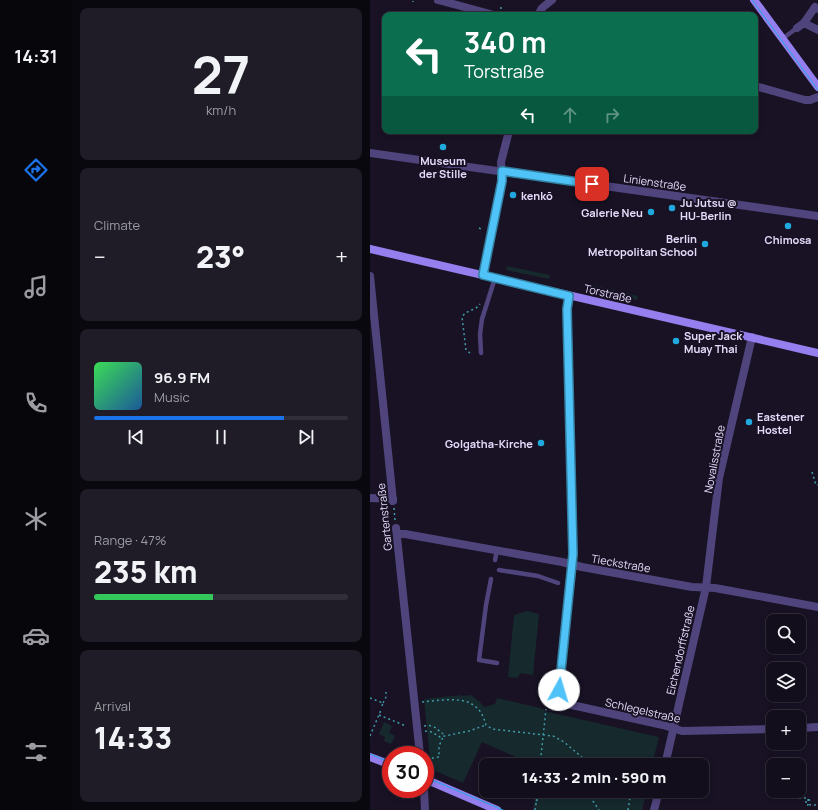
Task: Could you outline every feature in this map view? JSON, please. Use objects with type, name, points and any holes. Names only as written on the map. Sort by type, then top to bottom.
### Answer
[{"type":"main road","points":[[754,0],[818,88]]},
{"type":"main road","name":"Torstraße","points":[[370,249],[818,353]]},
{"type":"main road","points":[[370,757],[382,762]]},
{"type":"main road","points":[[434,783],[497,810]]},
{"type":"street","points":[[438,0],[499,10]]},
{"type":"street","points":[[540,12],[552,0]]},
{"type":"street","points":[[797,28],[804,22],[815,7],[818,8]]},
{"type":"street","points":[[804,22],[818,30]]},
{"type":"street","points":[[758,87],[805,100],[818,97]]},
{"type":"street","points":[[483,275],[502,181],[501,162],[508,134]]},
{"type":"street","name":"Linienstraße","points":[[370,153],[818,216]]},
{"type":"street","name":"Gartenstraße","points":[[370,276],[393,500]]},
{"type":"street","points":[[569,296],[567,309],[572,564]]},
{"type":"street","name":"Novalisstraße","points":[[706,587],[719,478],[752,337]]},
{"type":"street","points":[[370,498],[393,500]]},
{"type":"street","name":"Gartenstraße","points":[[397,531],[422,746]]},
{"type":"street","name":"Tieckstraße","points":[[397,531],[406,534],[694,587],[706,587],[818,607]]},
{"type":"street","name":"Schlegelstraße","points":[[572,564],[558,702],[682,731],[766,729]]},
{"type":"street","name":"Eichendorffstraße","points":[[667,758],[706,587]]},
{"type":"street","points":[[806,728],[818,727]]},
{"type":"street","points":[[424,798],[425,810]]},
{"type":"street","points":[[654,810],[657,798]]},
{"type":"lane","points":[[782,38],[797,28]]},
{"type":"lane","points":[[481,353],[480,334],[482,319],[495,278]]},
{"type":"lane","points":[[495,560],[497,550]]},
{"type":"lane","points":[[500,570],[538,576],[558,583]]},
{"type":"lane","points":[[491,579],[479,660],[497,663]]},
{"type":"path","points":[[470,353],[466,350],[462,317],[466,312],[476,309],[481,300]]},
{"type":"path","points":[[812,472],[816,485],[818,485]]},
{"type":"path","name":"Gartenstraße","points":[[393,500],[397,531]]},
{"type":"path","points":[[370,736],[386,697],[386,692]]},
{"type":"path","points":[[370,698],[383,703]]},
{"type":"path","points":[[422,702],[457,700],[468,701],[476,706],[484,715],[486,725],[492,729],[553,736],[564,742],[583,758]]},
{"type":"path","points":[[541,758],[546,709]]},
{"type":"path","points":[[379,715],[406,726]]},
{"type":"path","points":[[424,731],[432,732],[440,737],[469,731],[486,725]]},
{"type":"path","points":[[424,726],[433,726],[445,735]]},
{"type":"path","points":[[434,757],[439,757],[439,746],[445,735]]},
{"type":"path","points":[[535,810],[537,798]]},
{"type":"path","points":[[536,801],[540,798]]},
{"type":"path","points":[[593,798],[593,801],[599,810]]},
{"type":"path","points":[[628,810],[630,798]]},
{"type":"path","points":[[806,798],[806,805],[808,805],[808,798],[810,805],[816,804]]},
{"type":"green space","points":[[507,266],[550,275],[549,279],[506,270]]},
{"type":"green space","points":[[587,284],[638,296],[637,300],[587,288]]},
{"type":"green space","points":[[527,611],[539,614],[533,675],[521,673],[517,678],[508,677],[514,615]]},
{"type":"green space","points":[[471,695],[484,707],[495,704],[497,698],[544,709],[544,711],[659,737],[654,758],[518,758],[482,742],[463,783],[434,770],[434,746],[429,746],[424,699]]},
{"type":"green space","points":[[384,722],[392,726],[389,733],[395,736],[391,744],[384,741],[385,737],[379,734]]},
{"type":"green space","points":[[535,798],[645,798],[642,810],[533,810]]},
{"type":"tram line","points":[[752,0],[818,90]]},
{"type":"tram line","points":[[370,754],[382,759]]},
{"type":"tram line","points":[[434,781],[503,810]]},
{"type":"place","name":"Museum der Stille","points":[[443,147]]},
{"type":"place","name":"kenkō","points":[[513,195]]},
{"type":"place","name":"Ju Jutsu @ HU-Berlin","points":[[672,208]]},
{"type":"place","name":"Galerie Neu","points":[[651,212]]},
{"type":"place","name":"Chimosa","points":[[788,226]]},
{"type":"place","name":"Berlin Metropolitan School","points":[[705,244]]},
{"type":"place","name":"Super Jack Muay Thai","points":[[676,341]]},
{"type":"place","name":"Eastener Hostel","points":[[749,422]]},
{"type":"place","name":"Golgatha-Kirche","points":[[541,443]]},
{"type":"route","points":[[559,690],[573,554],[568,383],[567,309],[569,296],[483,275],[502,181],[502,171],[592,184]]}]
